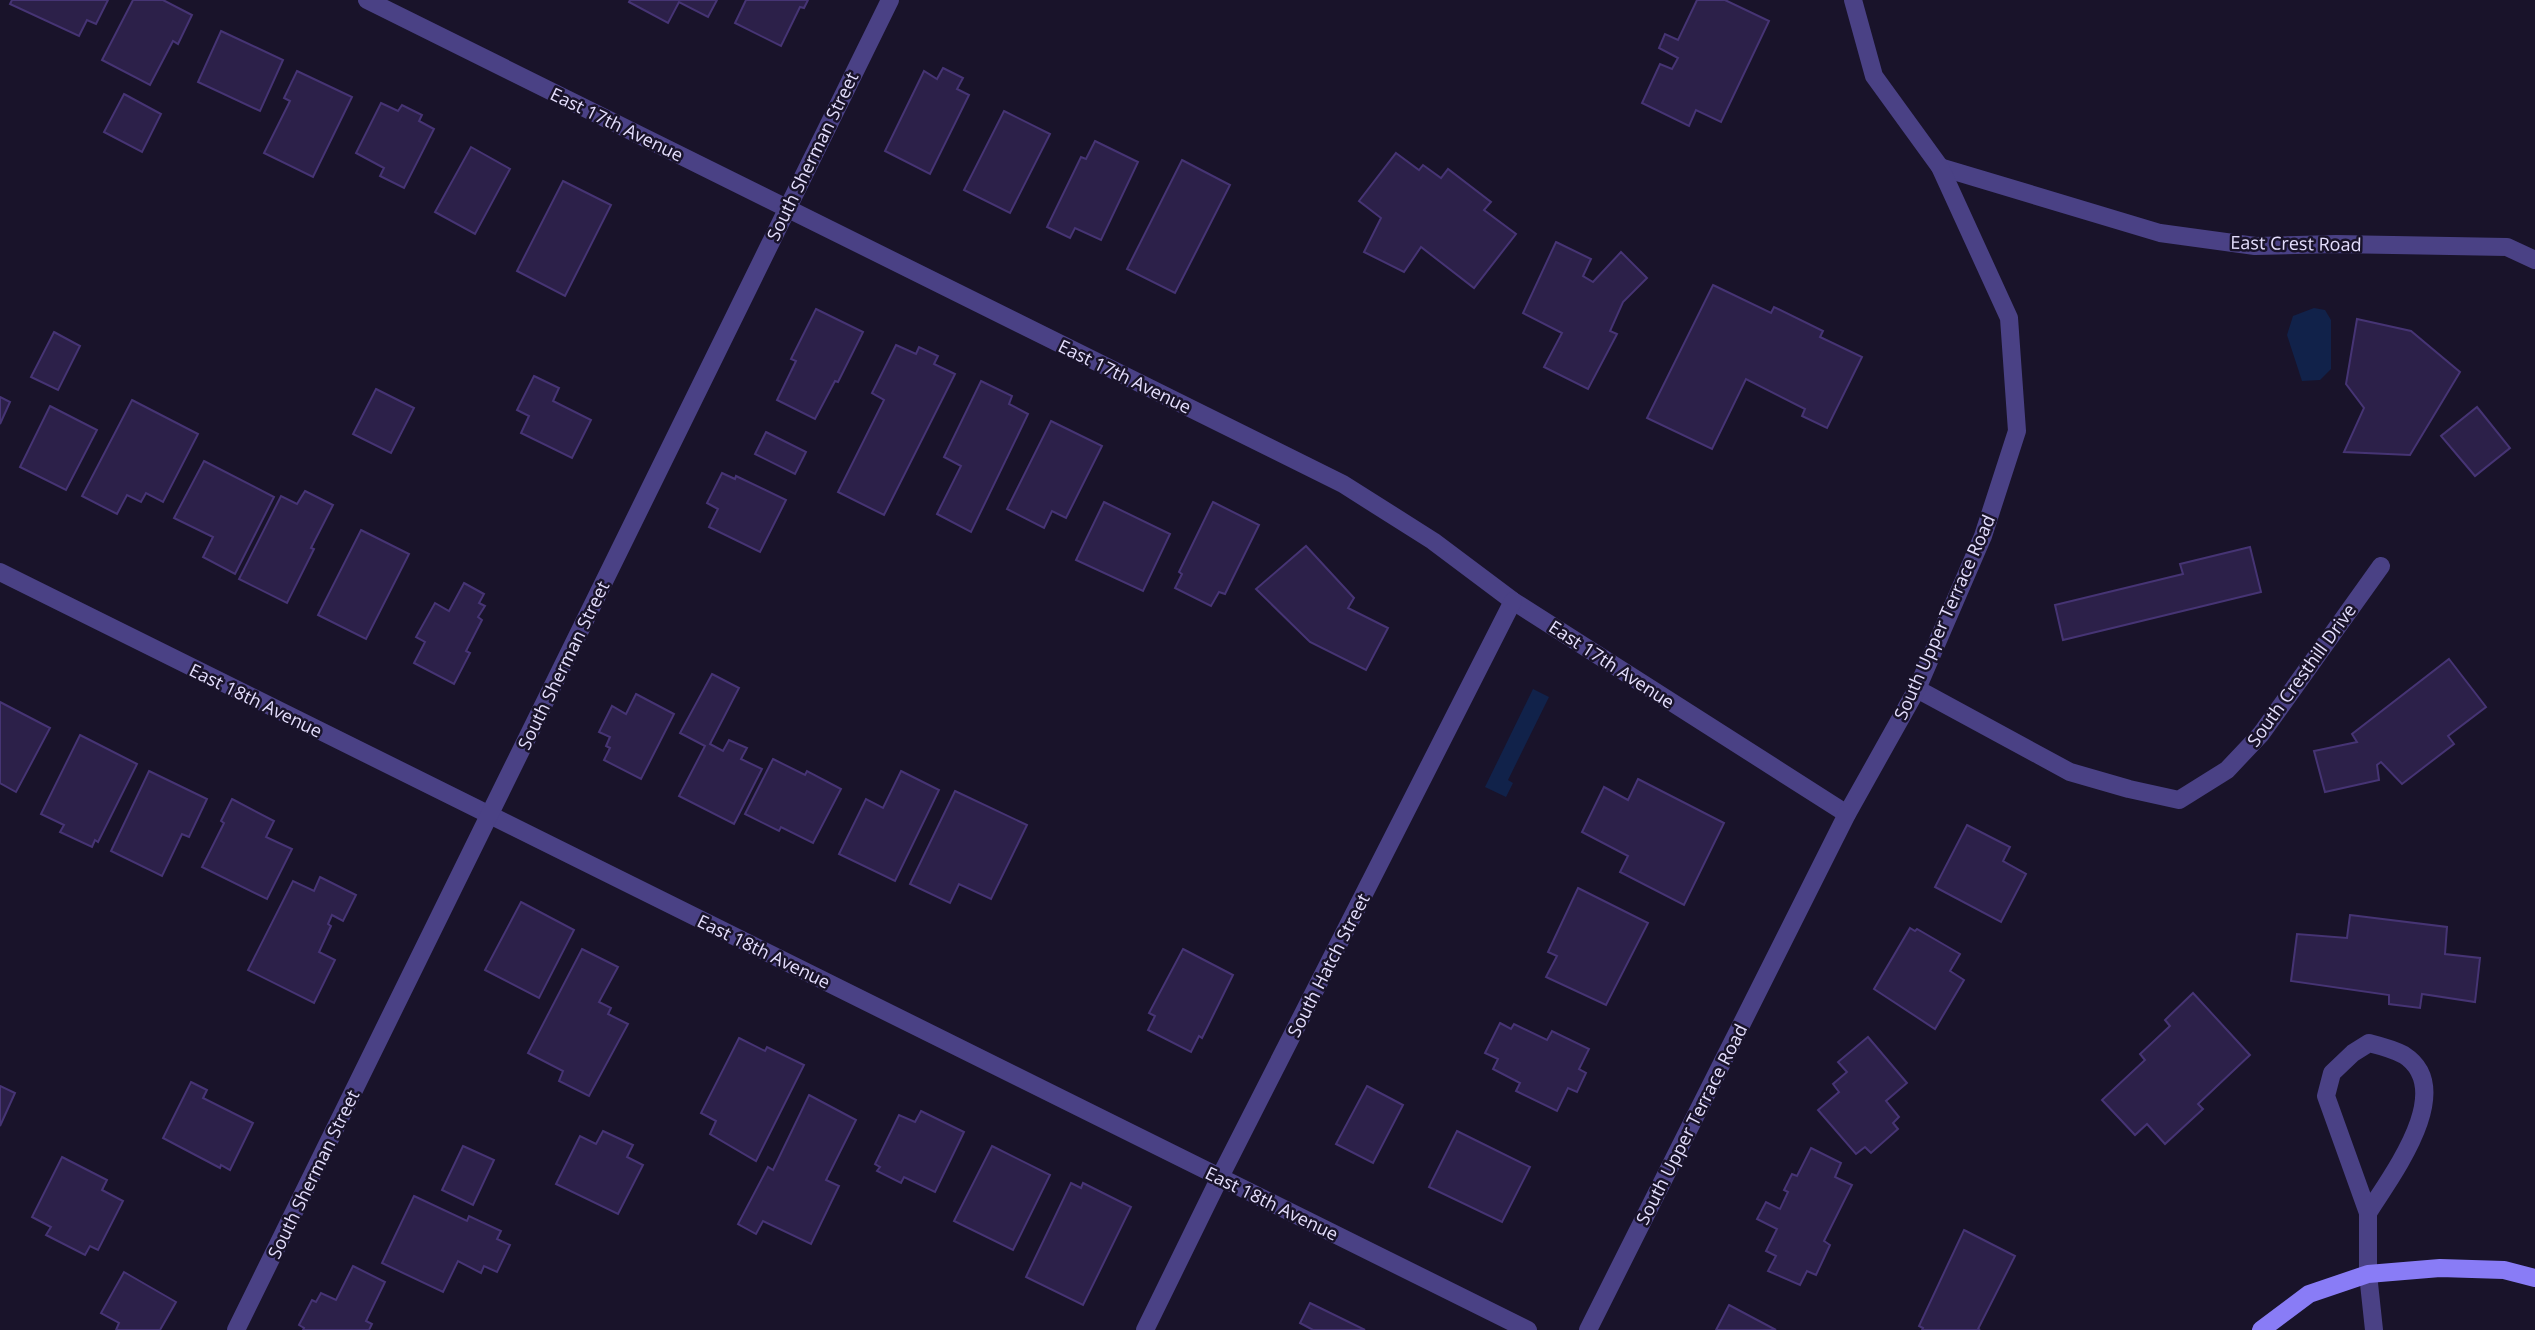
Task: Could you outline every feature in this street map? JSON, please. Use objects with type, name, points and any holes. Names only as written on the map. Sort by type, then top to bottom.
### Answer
[{"type":"street","name":"East 17th Avenue","points":[[367,0],[1343,484],[1433,541],[1513,601],[1847,814]]},
{"type":"street","name":"South Sherman Street","points":[[236,1330],[890,0]]},
{"type":"street","name":"South Upper Terrace Road","points":[[1588,1330],[1847,814],[1917,689],[1983,536],[2017,431],[2009,318],[1940,167],[1874,76],[1853,0]]},
{"type":"street","name":"East Crest Road","points":[[1940,167],[2160,233],[2255,246],[2336,244],[2507,247],[2535,260]]},
{"type":"street","name":"South Cresthill Drive","points":[[1917,689],[2070,772],[2179,800],[2227,770],[2261,734],[2381,566]]},
{"type":"street","name":"East 18th Avenue","points":[[0,572],[1528,1330]]},
{"type":"street","name":"South Hatch Street","points":[[1145,1330],[1513,601]]},
{"type":"street","points":[[2368,1213],[2414,1135],[2424,1109],[2426,1091],[2418,1072],[2406,1057],[2369,1042],[2332,1073],[2326,1096],[2368,1213],[2368,1274],[2374,1330]]},
{"type":"street","points":[[2261,1330],[2309,1294],[2368,1274],[2440,1268],[2504,1270],[2535,1278]]},
{"type":"water","points":[[2314,308],[2325,310],[2331,320],[2331,369],[2320,380],[2302,381],[2287,335],[2293,316]]},
{"type":"water","points":[[1533,689],[1549,697],[1508,780],[1513,783],[1506,797],[1485,787]]},
{"type":"building","points":[[12,0],[108,0],[96,24],[87,20],[79,36],[10,4]]},
{"type":"building","points":[[133,0],[163,0],[192,15],[178,44],[173,41],[150,85],[102,60]]},
{"type":"building","points":[[717,0],[708,17],[679,2],[668,23],[629,2]]},
{"type":"building","points":[[746,0],[808,0],[804,8],[800,7],[781,46],[735,23]]},
{"type":"building","points":[[1697,0],[1725,0],[1769,21],[1721,122],[1696,110],[1689,126],[1642,103],[1660,64],[1672,69],[1678,58],[1659,48],[1665,34],[1678,40]]},
{"type":"building","points":[[221,31],[283,60],[260,111],[198,82]]},
{"type":"building","points":[[943,68],[963,78],[957,89],[969,95],[930,174],[885,151],[924,71],[937,79]]},
{"type":"building","points":[[297,71],[352,97],[313,177],[264,153],[290,101],[284,98]]},
{"type":"building","points":[[124,94],[161,114],[142,152],[104,132]]},
{"type":"building","points":[[381,103],[398,111],[402,105],[422,115],[419,121],[434,129],[404,188],[380,176],[384,168],[356,153]]},
{"type":"building","points":[[1004,111],[1050,134],[1010,213],[964,190]]},
{"type":"building","points":[[1095,141],[1138,162],[1101,240],[1075,228],[1070,238],[1047,227],[1081,157],[1086,159]]},
{"type":"building","points":[[471,147],[510,169],[475,234],[435,212]]},
{"type":"building","points":[[1396,153],[1419,170],[1423,165],[1441,178],[1448,169],[1491,202],[1484,210],[1516,234],[1474,288],[1421,247],[1404,272],[1364,252],[1381,218],[1359,201]]},
{"type":"building","points":[[1182,160],[1230,185],[1175,293],[1127,269]]},
{"type":"building","points":[[563,181],[611,205],[565,296],[517,271]]},
{"type":"building","points":[[1556,242],[1591,259],[1583,276],[1593,282],[1621,252],[1647,278],[1623,302],[1610,331],[1617,334],[1588,389],[1544,367],[1562,333],[1523,313]]},
{"type":"building","points":[[1713,285],[1771,313],[1774,307],[1823,331],[1820,337],[1862,357],[1827,428],[1802,416],[1805,409],[1746,379],[1712,449],[1647,418]]},
{"type":"building","points":[[816,309],[863,332],[838,382],[835,381],[815,419],[777,400],[796,361],[791,359]]},
{"type":"building","points":[[2357,319],[2411,331],[2460,372],[2410,455],[2344,452],[2364,408],[2346,384]]},
{"type":"building","points":[[54,332],[80,346],[58,390],[31,377]]},
{"type":"building","points":[[896,345],[916,354],[919,347],[938,356],[934,364],[955,374],[884,515],[838,492],[884,400],[872,393]]},
{"type":"building","points":[[534,376],[559,388],[553,401],[591,420],[572,458],[521,433],[529,416],[517,410]]},
{"type":"building","points":[[981,381],[1012,396],[1009,404],[1028,414],[971,532],[937,514],[961,466],[944,457]]},
{"type":"building","points":[[376,389],[414,408],[391,453],[353,434]]},
{"type":"building","points":[[0,397],[10,402],[0,424]]},
{"type":"building","points":[[132,400],[198,434],[163,502],[146,493],[141,502],[127,495],[117,514],[82,496]]},
{"type":"building","points":[[50,406],[97,430],[66,490],[20,467]]},
{"type":"building","points":[[2477,407],[2510,448],[2475,476],[2441,436]]},
{"type":"building","points":[[1051,421],[1102,446],[1066,518],[1052,511],[1044,528],[1007,509]]},
{"type":"building","points":[[766,432],[806,452],[795,474],[755,454]]},
{"type":"building","points":[[204,461],[274,497],[235,574],[203,557],[213,537],[174,518]]},
{"type":"building","points":[[722,473],[735,479],[736,476],[786,500],[760,552],[709,527],[718,509],[707,503]]},
{"type":"building","points":[[305,491],[333,505],[287,603],[239,579],[281,496],[297,504]]},
{"type":"building","points":[[1104,502],[1170,534],[1143,591],[1076,560]]},
{"type":"building","points":[[1213,502],[1259,525],[1225,594],[1219,592],[1211,606],[1175,588],[1182,574],[1179,572]]},
{"type":"building","points":[[361,530],[409,554],[366,639],[318,615]]},
{"type":"building","points":[[1306,546],[1354,598],[1348,608],[1388,628],[1366,670],[1310,642],[1256,589]]},
{"type":"building","points":[[2250,547],[2261,592],[2063,640],[2055,605],[2183,574],[2180,564]]},
{"type":"building","points":[[464,583],[484,594],[479,603],[485,606],[478,617],[482,620],[466,651],[470,653],[454,684],[414,663],[425,642],[416,637],[435,603],[449,611]]},
{"type":"building","points":[[2449,659],[2486,707],[2448,736],[2454,744],[2402,784],[2381,762],[2377,765],[2379,780],[2325,792],[2314,751],[2357,742],[2352,734]]},
{"type":"building","points":[[712,674],[739,688],[710,744],[723,751],[729,740],[747,748],[741,759],[762,769],[734,824],[679,796],[705,746],[680,733]]},
{"type":"building","points":[[636,694],[674,714],[641,779],[604,760],[610,748],[606,746],[610,737],[599,732],[612,706],[626,714]]},
{"type":"building","points":[[0,702],[50,728],[16,792],[0,783]]},
{"type":"building","points":[[80,735],[137,764],[98,842],[95,840],[92,847],[60,832],[64,825],[41,814]]},
{"type":"building","points":[[773,759],[805,775],[807,771],[841,789],[813,843],[781,827],[779,831],[745,814]]},
{"type":"building","points":[[149,771],[207,799],[189,837],[182,834],[162,876],[111,851]]},
{"type":"building","points":[[901,771],[939,790],[895,881],[839,854],[866,799],[883,808]]},
{"type":"building","points":[[1638,779],[1724,823],[1684,905],[1620,872],[1628,856],[1582,832],[1604,787],[1628,800]]},
{"type":"building","points":[[955,791],[1027,825],[991,899],[959,884],[950,903],[910,884]]},
{"type":"building","points":[[232,799],[274,821],[266,837],[292,849],[267,899],[202,867],[224,823],[221,821]]},
{"type":"building","points":[[1967,825],[2010,847],[2003,861],[2026,874],[2001,922],[1935,887]]},
{"type":"building","points":[[320,877],[356,895],[343,921],[332,915],[328,924],[331,926],[319,952],[335,960],[314,1003],[248,970],[293,881],[314,891]]},
{"type":"building","points":[[1578,888],[1648,923],[1606,1005],[1546,977],[1557,956],[1548,952]]},
{"type":"building","points":[[521,902],[574,930],[539,998],[485,970]]},
{"type":"building","points":[[2350,915],[2447,927],[2445,954],[2480,958],[2475,1002],[2422,994],[2420,1008],[2389,1004],[2389,995],[2291,981],[2297,934],[2347,938]]},
{"type":"building","points":[[1910,928],[1915,931],[1917,929],[1960,954],[1950,971],[1964,980],[1935,1029],[1874,989]]},
{"type":"building","points":[[582,949],[618,967],[599,1002],[611,1008],[608,1014],[628,1024],[589,1096],[559,1081],[563,1071],[528,1053]]},
{"type":"building","points":[[1183,949],[1233,975],[1202,1038],[1199,1036],[1191,1052],[1148,1030],[1155,1016],[1149,1013]]},
{"type":"building","points":[[2193,993],[2250,1055],[2198,1104],[2203,1109],[2165,1144],[2147,1124],[2135,1135],[2102,1100],[2145,1060],[2140,1054],[2170,1026],[2165,1020]]},
{"type":"building","points":[[1500,1023],[1511,1029],[1514,1024],[1547,1040],[1552,1031],[1589,1049],[1579,1069],[1586,1073],[1577,1092],[1568,1088],[1557,1111],[1516,1091],[1520,1083],[1493,1069],[1498,1059],[1485,1053]]},
{"type":"building","points":[[1868,1037],[1907,1083],[1886,1101],[1899,1117],[1893,1123],[1898,1129],[1871,1153],[1865,1147],[1856,1154],[1818,1110],[1839,1092],[1833,1084],[1847,1072],[1838,1062]]},
{"type":"building","points":[[739,1038],[765,1051],[767,1047],[804,1065],[756,1161],[710,1134],[716,1121],[701,1113]]},
{"type":"building","points":[[191,1082],[207,1090],[203,1098],[253,1123],[230,1170],[221,1165],[220,1168],[163,1138]]},
{"type":"building","points":[[0,1086],[15,1093],[0,1126]]},
{"type":"building","points":[[1367,1086],[1403,1105],[1373,1163],[1336,1144]]},
{"type":"building","points":[[809,1095],[856,1120],[826,1180],[839,1186],[811,1244],[763,1221],[756,1234],[738,1224],[768,1167],[773,1170]]},
{"type":"building","points":[[921,1111],[964,1132],[935,1192],[904,1177],[901,1183],[877,1171],[880,1167],[875,1164],[899,1115],[915,1122]]},
{"type":"building","points":[[603,1131],[633,1145],[627,1157],[643,1165],[618,1214],[556,1184],[580,1136],[596,1144]]},
{"type":"building","points":[[1457,1131],[1530,1167],[1502,1222],[1429,1187]]},
{"type":"building","points":[[463,1146],[494,1160],[473,1205],[442,1190]]},
{"type":"building","points":[[992,1146],[1050,1175],[1013,1250],[954,1221]]},
{"type":"building","points":[[1811,1148],[1841,1163],[1835,1177],[1852,1185],[1824,1241],[1830,1245],[1816,1275],[1807,1271],[1800,1285],[1768,1271],[1776,1256],[1766,1251],[1777,1229],[1757,1219],[1766,1202],[1780,1209],[1788,1192],[1784,1190],[1792,1174],[1797,1176]]},
{"type":"building","points":[[62,1157],[107,1180],[102,1190],[123,1201],[98,1250],[90,1246],[85,1255],[46,1235],[51,1227],[32,1217]]},
{"type":"building","points":[[1071,1183],[1081,1188],[1083,1183],[1131,1207],[1083,1305],[1026,1277]]},
{"type":"building","points":[[414,1196],[467,1221],[469,1216],[501,1231],[497,1239],[510,1245],[497,1272],[484,1266],[481,1273],[458,1261],[443,1292],[382,1263]]},
{"type":"building","points":[[1964,1230],[2015,1256],[1978,1329],[1980,1330],[1922,1330],[1919,1326]]},
{"type":"building","points":[[353,1266],[385,1282],[366,1321],[372,1324],[369,1330],[303,1330],[299,1325],[312,1300],[316,1302],[321,1293],[336,1300]]},
{"type":"building","points":[[124,1272],[176,1302],[160,1330],[116,1330],[119,1323],[101,1313]]},
{"type":"building","points":[[1310,1303],[1365,1330],[1313,1330],[1300,1323]]},
{"type":"building","points":[[1729,1305],[1776,1330],[1716,1330]]}]
